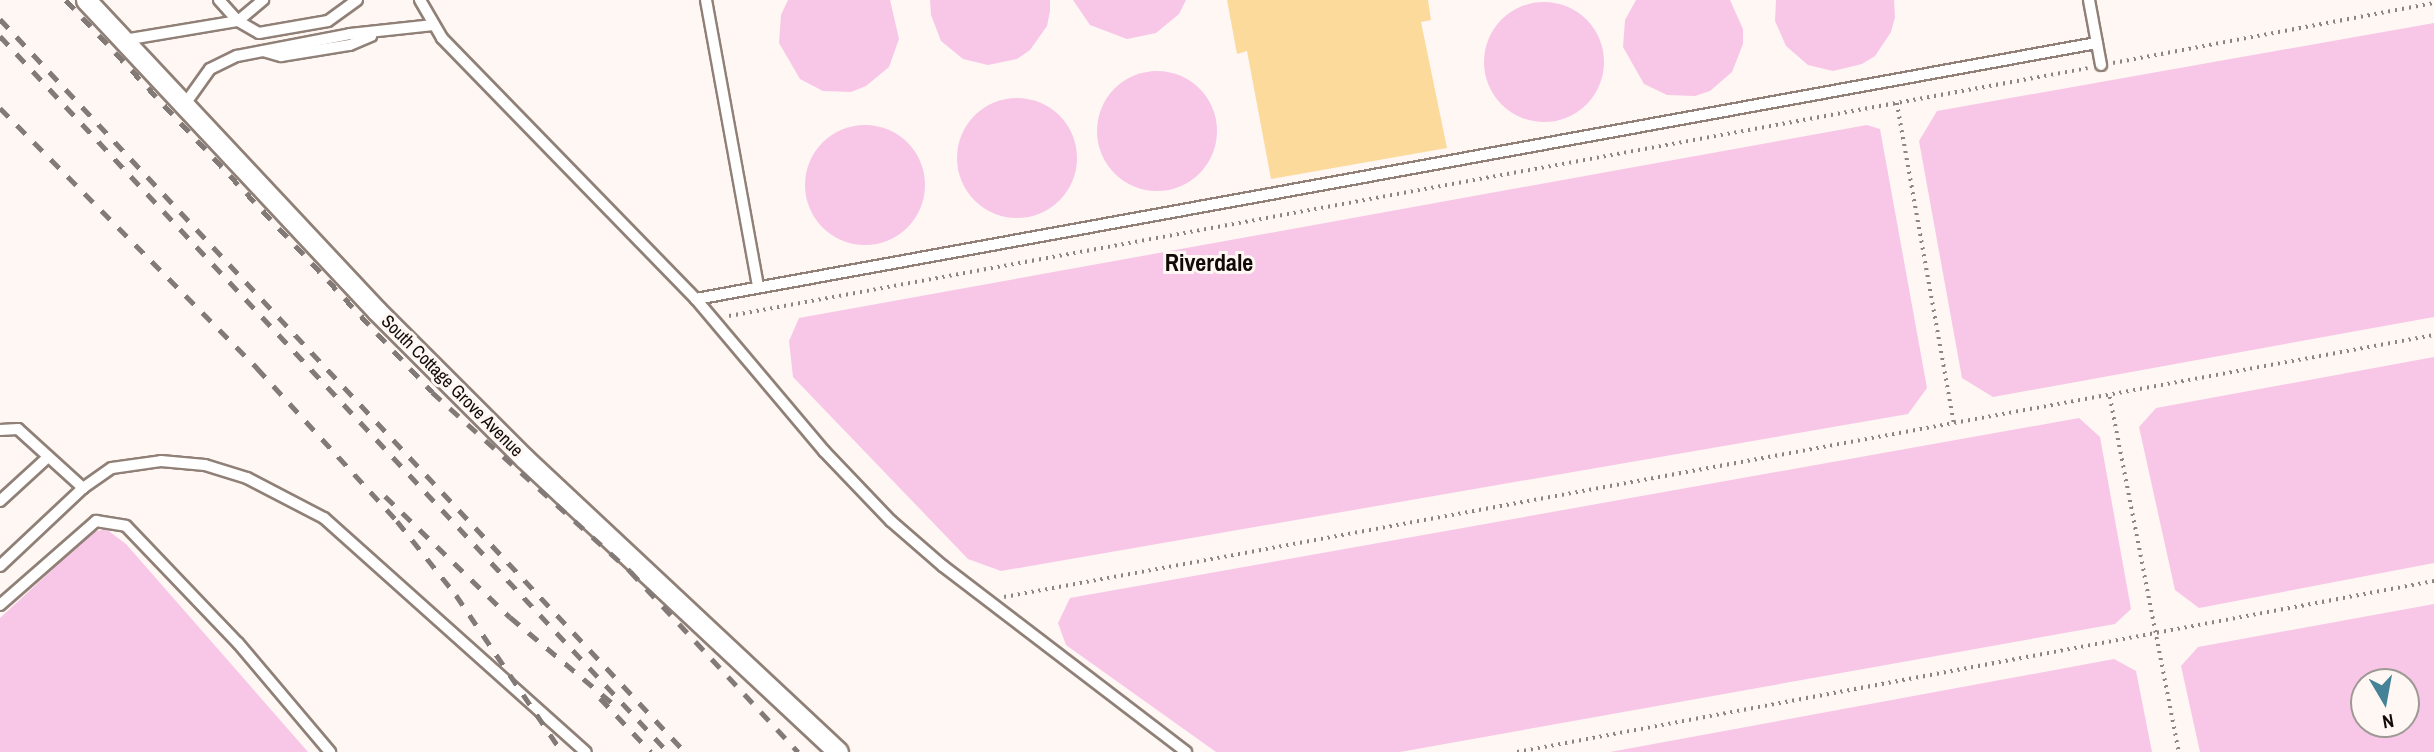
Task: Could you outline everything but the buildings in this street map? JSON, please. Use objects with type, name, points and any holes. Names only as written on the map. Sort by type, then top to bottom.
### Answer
[{"type":"street","name":"South Cottage Grove Avenue","points":[[86,0],[377,312],[524,458],[838,752]]},
{"type":"lane","points":[[219,0],[238,21],[260,33],[328,21],[358,0]]},
{"type":"lane","points":[[124,40],[238,21],[263,0]]},
{"type":"lane","points":[[420,0],[434,25],[696,299],[881,511],[987,601],[1186,752]]},
{"type":"lane","points":[[706,0],[758,287]]},
{"type":"lane","points":[[2090,0],[2101,65]]},
{"type":"lane","points":[[185,104],[210,69],[237,56],[350,34],[374,35],[434,25]]},
{"type":"lane","points":[[696,299],[2097,43]]},
{"type":"lane","points":[[0,430],[18,429],[83,488]]},
{"type":"lane","points":[[0,501],[48,457]]},
{"type":"lane","points":[[0,566],[83,488],[112,468],[160,461],[205,465],[292,498],[324,518],[586,752]]},
{"type":"lane","points":[[0,605],[96,522],[126,526],[238,643],[330,752]]},
{"type":"path","points":[[713,319],[2434,3]]},
{"type":"path","points":[[1897,103],[1954,424]]},
{"type":"path","points":[[987,601],[2434,335]]},
{"type":"path","points":[[2110,396],[2179,752]]},
{"type":"path","points":[[1517,752],[2434,581]]},
{"type":"shaded area","points":[[788,0],[890,0],[899,39],[889,67],[866,86],[851,92],[823,91],[800,79],[779,43],[781,15]]},
{"type":"shaded area","points":[[930,0],[1050,0],[1050,11],[1047,26],[1030,50],[1017,59],[988,65],[963,59],[941,41],[931,15]]},
{"type":"shaded area","points":[[1073,0],[1186,0],[1179,14],[1156,33],[1127,39],[1090,25]]},
{"type":"shaded area","points":[[1636,0],[1730,0],[1743,29],[1743,44],[1732,72],[1710,91],[1695,96],[1667,95],[1644,84],[1623,47],[1625,20]]},
{"type":"shaded area","points":[[1776,0],[1894,0],[1895,17],[1891,32],[1875,56],[1862,64],[1833,71],[1808,65],[1786,46],[1775,21]]},
{"type":"shaded area","points":[[1544,2],[1567,7],[1586,20],[1599,39],[1604,62],[1599,85],[1586,104],[1567,117],[1544,122],[1521,117],[1502,104],[1489,85],[1484,62],[1489,39],[1502,20],[1521,7]]},
{"type":"shaded area","points":[[2434,23],[2434,317],[1993,397],[1962,378],[1919,141],[1937,111]]},
{"type":"shaded area","points":[[1157,71],[1180,76],[1199,89],[1212,108],[1217,131],[1212,154],[1199,173],[1180,186],[1157,191],[1134,186],[1115,173],[1102,154],[1097,131],[1102,108],[1115,89],[1134,76]]},
{"type":"shaded area","points":[[1017,98],[1040,102],[1059,116],[1073,135],[1077,158],[1073,181],[1059,200],[1040,214],[1017,218],[994,214],[975,200],[961,181],[957,158],[961,135],[975,116],[994,102]]},
{"type":"shaded area","points":[[865,125],[888,129],[908,142],[921,162],[925,185],[921,208],[908,228],[888,241],[865,245],[842,241],[822,228],[809,208],[805,185],[809,162],[822,142],[842,129]]},
{"type":"shaded area","points":[[1867,125],[1880,129],[1927,388],[1908,414],[1001,571],[968,559],[793,377],[789,341],[799,318]]},
{"type":"shaded area","points":[[2434,357],[2434,563],[2199,608],[2175,590],[2139,427],[2156,408]]},
{"type":"shaded area","points":[[2079,418],[2100,437],[2131,609],[2115,624],[1400,752],[1216,752],[1066,645],[1058,623],[1070,598]]},
{"type":"shaded area","points":[[106,529],[126,544],[308,752],[0,752],[0,618],[93,532]]},
{"type":"shaded area","points":[[2434,604],[2434,752],[2200,752],[2181,666],[2198,647]]},
{"type":"shaded area","points":[[2114,659],[2136,671],[2152,752],[1610,752]]},
{"type":"railway","points":[[66,0],[432,392],[630,571],[798,752]]},
{"type":"railway","points":[[0,19],[685,752]]},
{"type":"railway","points":[[0,36],[668,752]]},
{"type":"railway","points":[[0,108],[257,368],[397,521],[456,595],[562,752]]},
{"type":"railway","points":[[385,496],[510,617],[612,703]]},
{"type":"railway","points":[[600,698],[651,752]]},
{"type":"district","name":"Riverdale","points":[[1209,263]]}]
